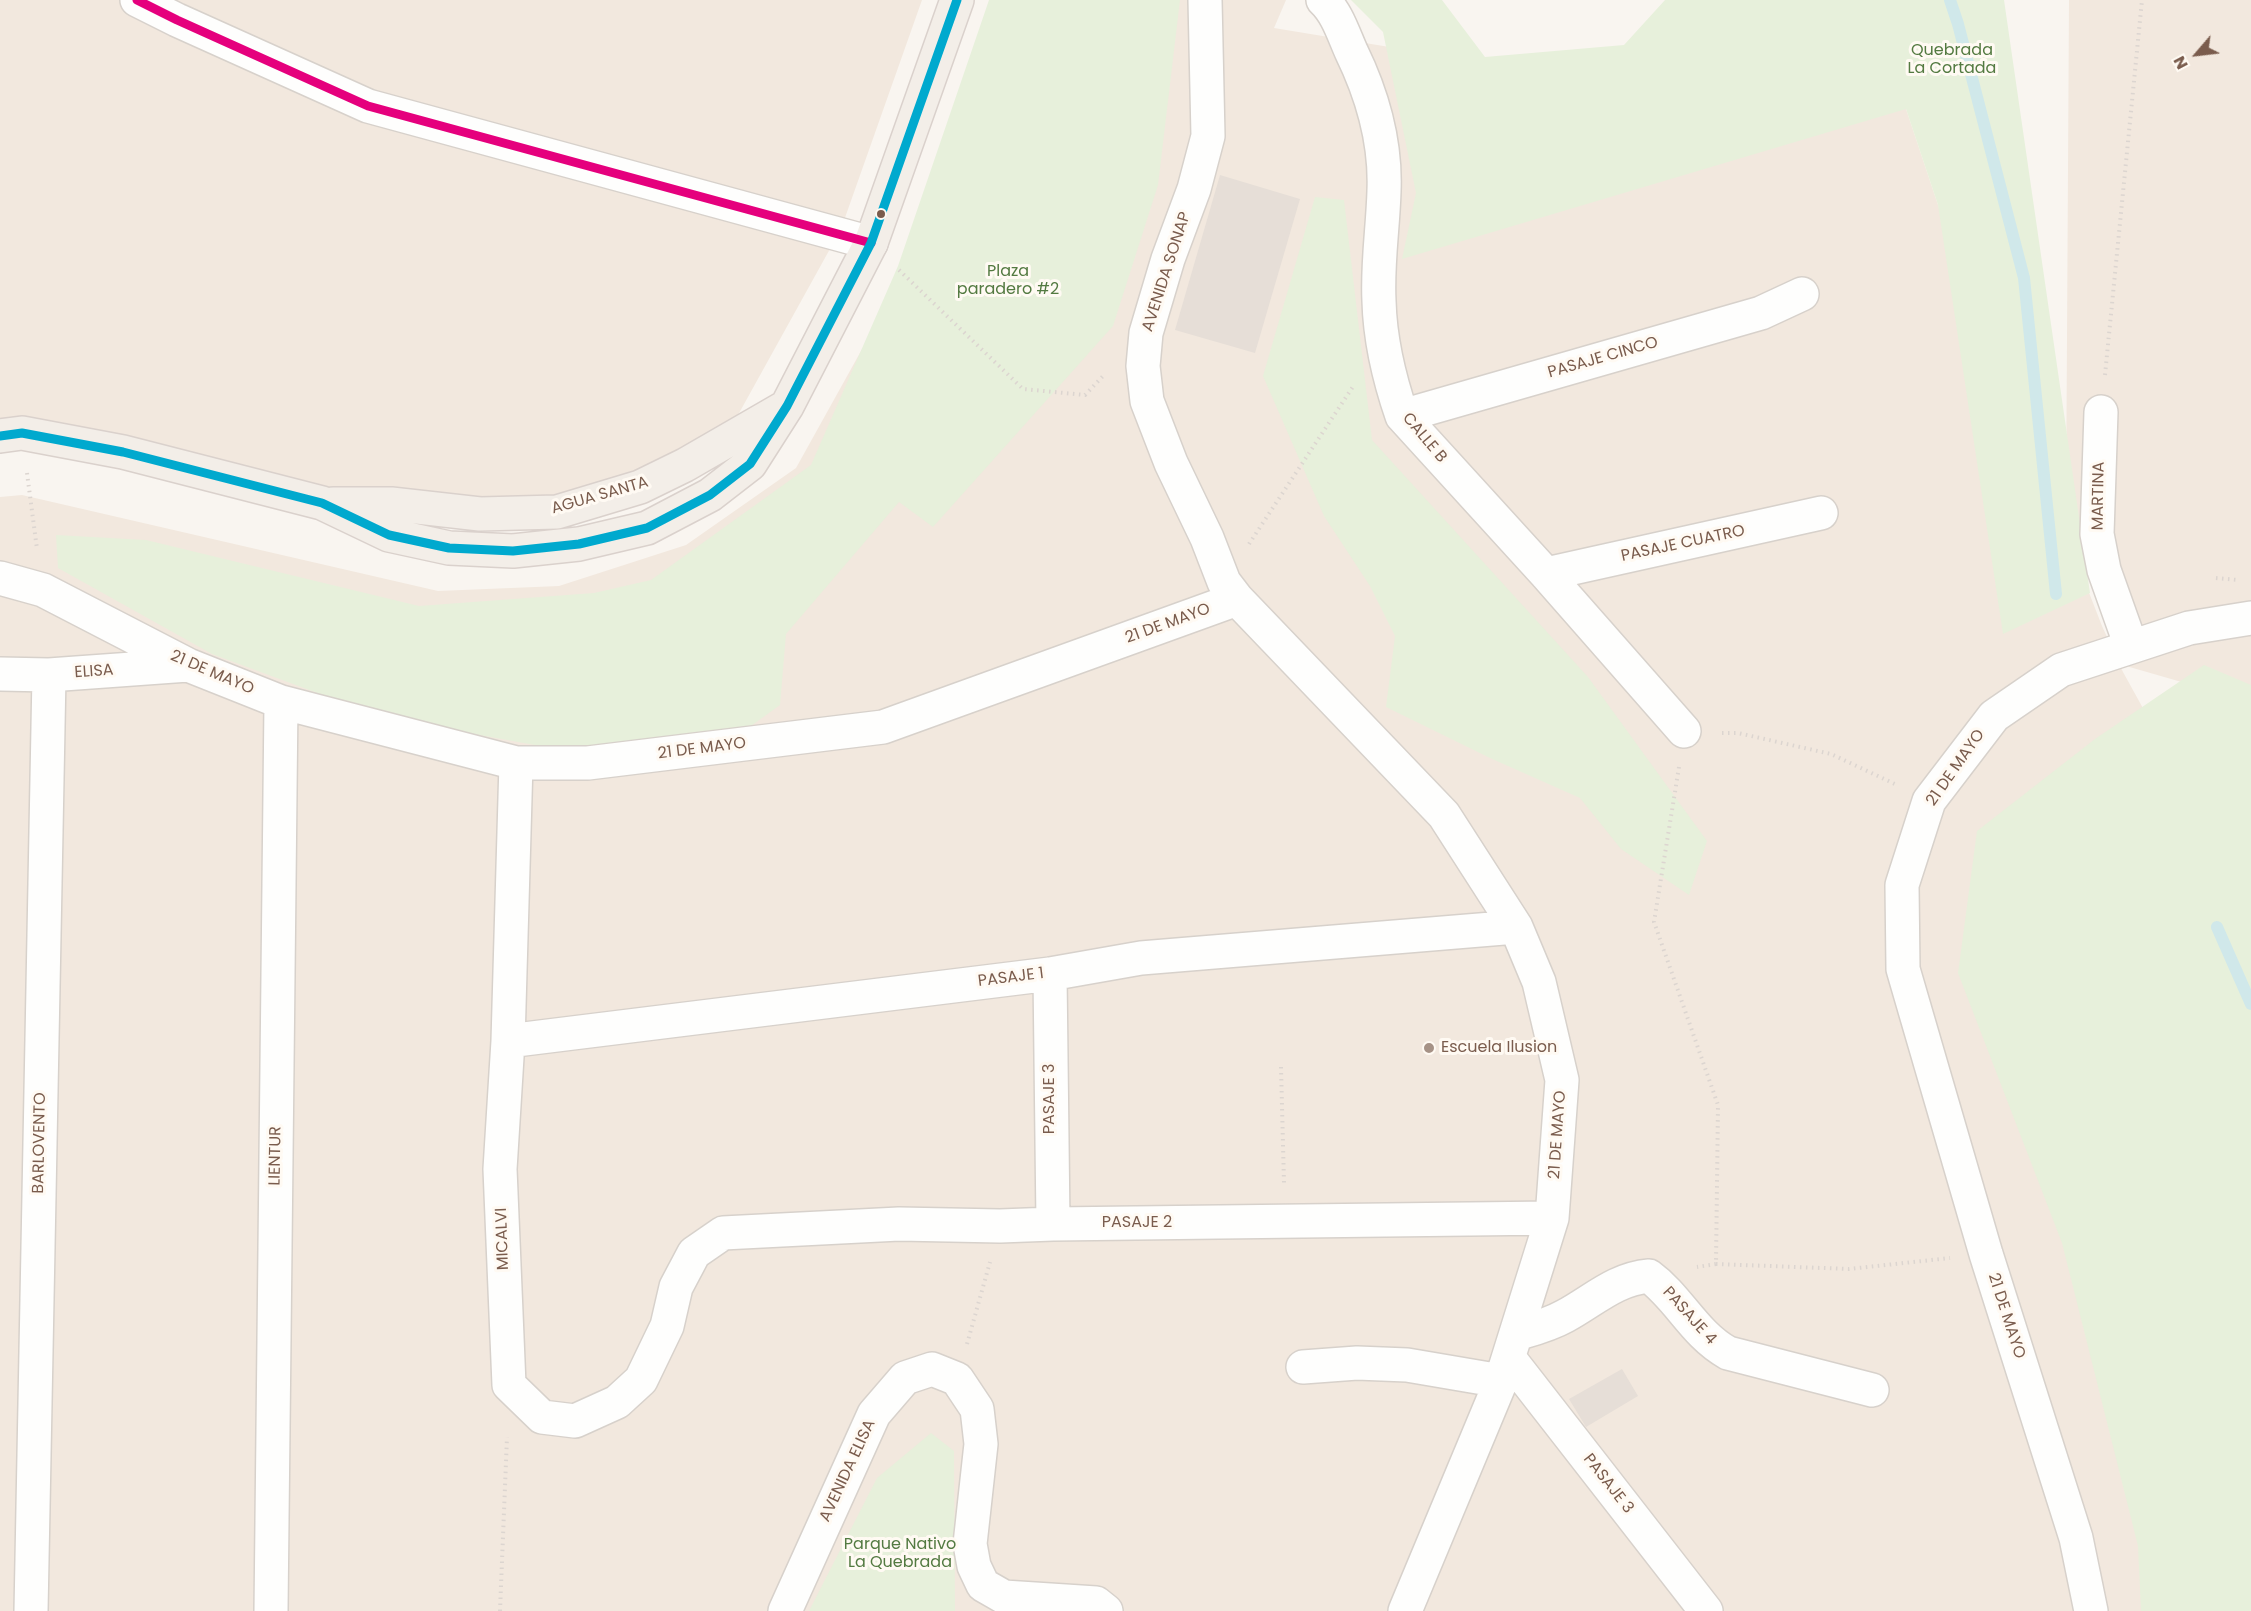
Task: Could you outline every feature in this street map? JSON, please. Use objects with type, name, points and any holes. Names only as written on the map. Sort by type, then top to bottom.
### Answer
[{"type":"main road","points":[[0,436],[22,433],[123,452],[322,503],[389,535],[449,548],[513,551],[579,544],[647,528],[710,495],[750,464],[787,406],[871,243],[957,0]]},
{"type":"street","points":[[137,0],[368,106],[871,243]]},
{"type":"street","name":"AVENIDA SONAP","points":[[1206,0],[1208,136],[1194,189],[1168,259],[1146,333],[1143,366],[1147,401],[1171,463],[1230,591]]},
{"type":"street","name":"CALLE B","points":[[1323,0],[1332,9],[1359,66],[1371,98],[1382,142],[1384,191],[1379,266],[1382,343],[1391,383],[1402,416],[1546,574],[1684,731]]},
{"type":"street","name":"PASAJE CINCO","points":[[1402,416],[1761,313],[1802,294]]},
{"type":"street","name":"MARTINA","points":[[2102,412],[2097,534],[2104,570],[2131,646]]},
{"type":"street","name":"PASAJE CUATRO","points":[[1546,574],[1821,513]]},
{"type":"street","name":"21 DE MAYO","points":[[0,578],[43,590],[188,666],[281,702],[516,763],[588,763],[883,727],[1230,591],[1444,815],[1516,927],[1539,982],[1562,1080],[1552,1218],[1509,1358],[1405,1611]]},
{"type":"street","name":"21 DE MAYO","points":[[2091,1611],[2076,1538],[1986,1254],[1903,969],[1902,885],[1929,801],[1994,716],[2061,670],[2189,628],[2251,618]]},
{"type":"street","name":"ELISA","points":[[0,674],[49,675],[188,666]]},
{"type":"street","name":"BARLOVENTO","points":[[31,1611],[49,675]]},
{"type":"street","name":"LIENTUR","points":[[271,1611],[281,702]]},
{"type":"street","name":"MICALVI","points":[[509,1385],[500,1169],[508,1041],[516,763]]},
{"type":"street","name":"PASAJE 1","points":[[508,1041],[1050,974],[1141,958],[1516,927]]},
{"type":"street","name":"PASAJE 3","points":[[1050,974],[1053,1224]]},
{"type":"street","name":"PASAJE 2","points":[[509,1385],[542,1417],[575,1421],[617,1402],[641,1380],[667,1326],[676,1287],[694,1252],[723,1233],[899,1224],[1000,1226],[1552,1218]]},
{"type":"street","name":"PASAJE 4","points":[[1509,1358],[1556,1321],[1612,1286],[1633,1278],[1649,1276],[1663,1286],[1703,1336],[1728,1353],[1872,1390]]},
{"type":"street","points":[[1303,1367],[1357,1363],[1407,1365],[1509,1358]]},
{"type":"street","name":"PASAJE 3","points":[[1509,1358],[1706,1611]]},
{"type":"street","name":"AVENIDA ELISA","points":[[785,1611],[874,1414],[905,1378],[932,1369],[957,1379]]},
{"type":"street","points":[[957,1379],[977,1409],[981,1444],[970,1544],[974,1566],[983,1585],[1004,1597],[1096,1603],[1106,1611]]},
{"type":"path","points":[[2102,412],[2142,0]]},
{"type":"path","points":[[871,243],[1023,389],[1085,395],[1146,333]]},
{"type":"path","points":[[1230,591],[1382,343]]},
{"type":"path","points":[[1716,1264],[1718,1105],[1654,922],[1684,731],[1738,733],[1831,754],[1929,801]]},
{"type":"path","points":[[1281,1067],[1285,1222]]},
{"type":"path","points":[[957,1379],[1000,1226]]},
{"type":"path","points":[[1649,1276],[1716,1264],[1849,1269],[1986,1254]]},
{"type":"path","points":[[500,1611],[509,1385]]},
{"type":"shaded area","points":[[0,0],[922,0],[841,229],[738,415],[651,476],[545,510],[445,514],[27,418],[0,420]]},
{"type":"shaded area","points":[[1003,0],[1286,0],[1274,28],[1608,83],[1906,109],[1938,205],[2102,626],[2123,672],[2176,768],[2186,1611],[0,1611],[0,497],[22,495],[438,591],[559,586],[686,545],[796,468],[911,261]]},
{"type":"shaded area","points":[[2069,0],[2251,0],[2251,702],[2126,666],[2066,505]]},
{"type":"green space","name":"Plaza paradero #2","points":[[989,0],[1180,0],[1158,185],[1113,326],[933,527],[899,502],[786,634],[780,705],[744,731],[557,749],[385,718],[212,654],[58,568],[56,535],[146,540],[419,606],[594,593],[651,580],[811,465],[898,266]]},
{"type":"green space","name":"Quebrada La Cortada","points":[[1351,0],[1442,0],[1485,57],[1624,45],[1665,0],[2004,0],[2090,593],[2003,634],[1938,205],[1906,109],[1402,259],[1416,193],[1383,32]]},
{"type":"green space","points":[[1315,197],[1344,200],[1372,440],[1588,677],[1707,841],[1689,895],[1621,849],[1580,798],[1490,758],[1386,707],[1395,636],[1370,586],[1324,516],[1263,376]]},
{"type":"green space","points":[[2204,665],[2251,685],[2251,1611],[2141,1611],[2138,1546],[2062,1243],[1958,973],[1977,831],[2095,739]]},
{"type":"green space","name":"Parque Nativo La Quebrada","points":[[931,1433],[954,1451],[955,1611],[809,1611],[877,1478]]},
{"type":"building","points":[[1220,175],[1300,199],[1255,353],[1175,330]]},
{"type":"building","points":[[1622,1369],[1638,1396],[1586,1427],[1569,1399]]},
{"type":"waterway","points":[[1950,0],[2024,278],[2056,594]]},
{"type":"waterway","points":[[2217,927],[2251,1004]]},
{"type":"transit line","points":[[137,0],[368,106],[871,243]]},
{"type":"transit line","points":[[0,436],[22,433],[123,452],[322,503],[389,535],[449,548],[513,551],[579,544],[647,528],[710,495],[750,464],[787,406],[871,243],[957,0]]},
{"type":"place","name":"Escuela Ilusion","points":[[1429,1048]]}]
